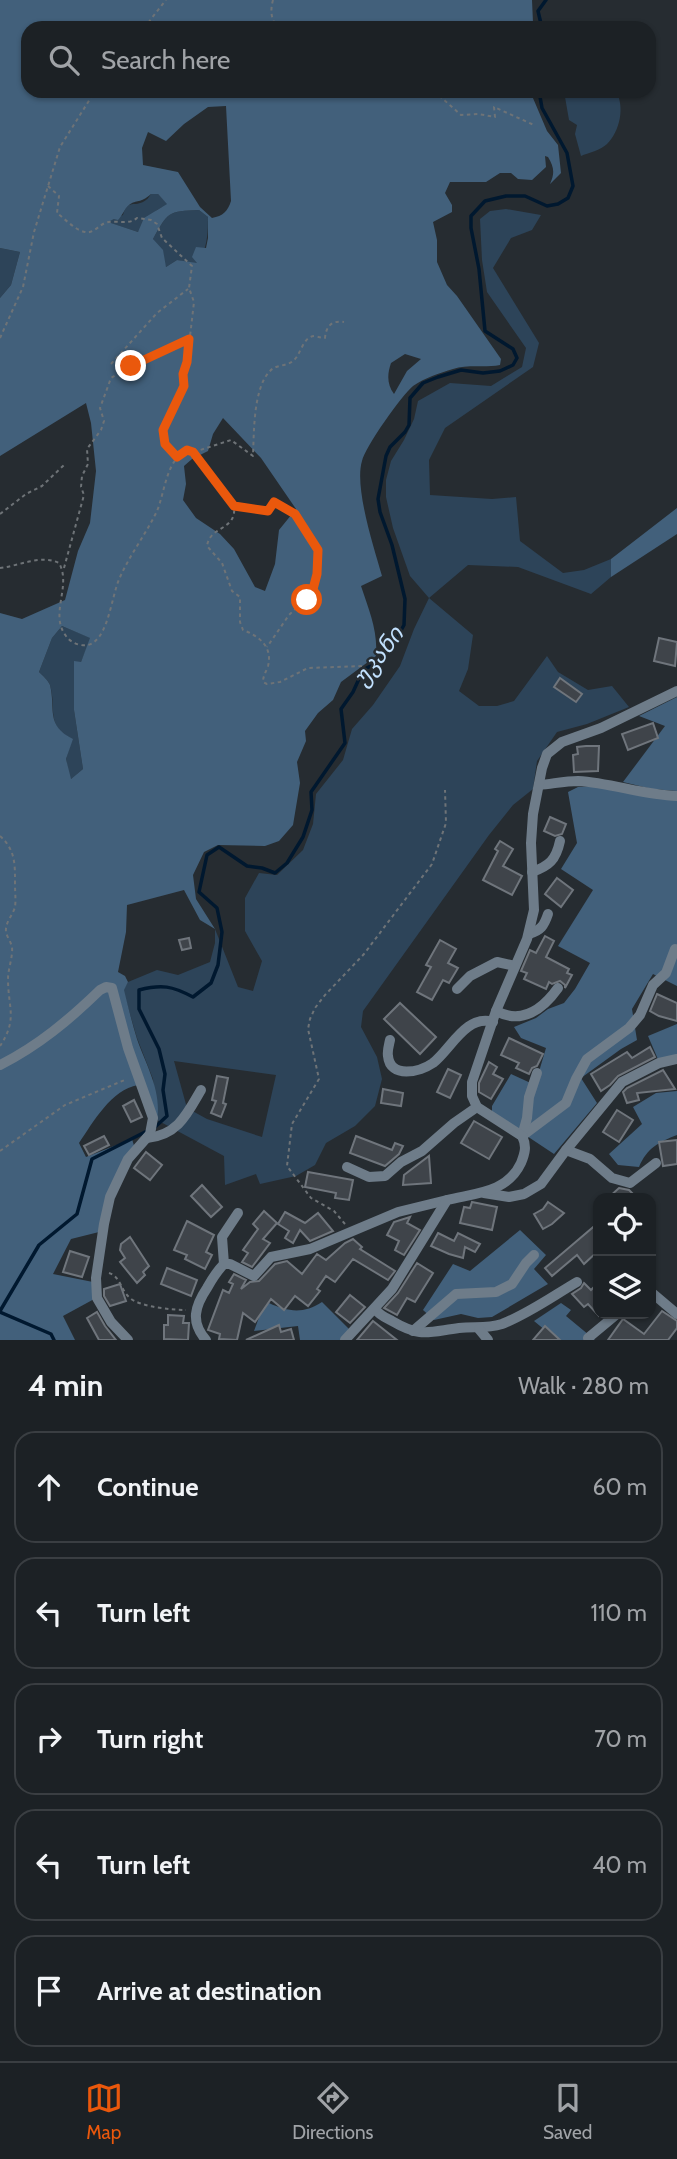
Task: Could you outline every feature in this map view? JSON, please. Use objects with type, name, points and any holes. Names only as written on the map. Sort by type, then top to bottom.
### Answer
[{"type":"street","points":[[224,1264],[230,1264],[254,1276],[271,1257],[310,1249],[398,1212],[483,1193],[501,1186],[511,1178],[525,1154],[526,1144],[522,1136],[477,1107],[472,1096],[472,1082],[496,1011],[528,934],[534,910],[532,833],[542,768],[547,754],[562,742],[601,728],[677,691]]},
{"type":"street","points":[[539,785],[575,781],[654,795],[677,796]]},
{"type":"street","points":[[532,872],[547,867],[553,860],[560,841]]},
{"type":"street","points":[[528,934],[539,931],[545,925],[548,914]]},
{"type":"street","points":[[522,1136],[566,1103],[587,1059],[629,1028],[640,1015],[653,985],[666,973],[675,949]]},
{"type":"street","points":[[457,989],[470,976],[497,962],[515,966]]},
{"type":"street","points":[[0,1065],[22,1054],[68,1021],[100,990],[112,988],[124,1034],[153,1118],[150,1132],[128,1159],[110,1197],[96,1278],[97,1298],[111,1322],[128,1340]]},
{"type":"street","points":[[496,1011],[505,1016],[530,1015],[548,1001],[558,988]]},
{"type":"street","points":[[390,1040],[388,1058],[392,1067],[403,1072],[417,1071],[433,1063],[455,1038],[478,1021],[493,1022]]},
{"type":"street","points":[[483,1193],[509,1197],[524,1194],[541,1184],[622,1082],[659,1063],[677,1059]]},
{"type":"street","points":[[522,1136],[529,1097],[537,1073]]},
{"type":"street","points":[[150,1132],[158,1137],[170,1132],[184,1119],[201,1090]]},
{"type":"street","points":[[347,1167],[369,1177],[385,1177],[401,1162],[422,1151],[477,1107]]},
{"type":"street","points":[[566,1150],[590,1158],[612,1178],[630,1182],[656,1163]]},
{"type":"street","points":[[345,1340],[392,1289],[447,1200]]},
{"type":"street","points":[[206,1340],[197,1325],[195,1310],[224,1264],[222,1237],[238,1213]]},
{"type":"street","points":[[413,1331],[456,1294],[496,1292],[512,1284],[534,1255]]},
{"type":"street","points":[[374,1309],[379,1314],[422,1333],[461,1328],[479,1329],[501,1324],[577,1282]]},
{"type":"street","points":[[656,1296],[677,1314]]},
{"type":"street","points":[[588,1338],[611,1319]]},
{"type":"street","points":[[479,1329],[488,1340]]},
{"type":"path","points":[[150,21],[166,0]]},
{"type":"path","points":[[272,21],[273,0]]},
{"type":"path","points":[[0,338],[23,287],[34,232],[60,147],[91,98]]},
{"type":"path","points":[[442,98],[461,116],[478,114],[495,117],[494,107],[534,125]]},
{"type":"path","points":[[48,186],[59,195],[57,213],[85,232],[91,232],[106,222],[132,222],[137,218],[151,220],[157,224],[162,238],[191,267],[189,288],[194,302],[187,362],[183,374],[184,386],[163,430],[165,444],[177,457]]},
{"type":"path","points":[[111,364],[157,313],[189,288]]},
{"type":"path","points":[[193,452],[230,440],[253,456],[253,423],[268,372],[296,360],[305,341],[311,337],[325,338],[326,330],[331,324],[344,322]]},
{"type":"path","points":[[189,339],[131,366],[111,379],[100,408],[104,421],[101,430],[87,449],[88,464],[82,476],[85,495],[63,570],[59,622],[68,639],[75,644],[90,645],[101,635],[123,571],[156,513],[177,457],[187,450],[193,452],[234,506],[235,512],[228,524],[213,532],[207,546],[222,564],[232,591],[240,597],[240,622],[243,630],[258,637],[266,648],[269,664],[262,678],[263,682],[267,684],[291,678],[308,668],[365,666]]},
{"type":"path","points":[[0,514],[41,486],[64,465]]},
{"type":"path","points":[[234,506],[268,511],[274,502],[295,514],[318,550],[317,574],[312,593],[289,615],[266,648]]},
{"type":"path","points":[[0,568],[43,559],[59,563],[63,570]]},
{"type":"path","points":[[351,1231],[334,1211],[312,1198],[287,1166],[292,1124],[319,1079],[308,1029],[310,1019],[320,1001],[364,954],[432,864],[446,823],[445,790]]},
{"type":"path","points":[[0,836],[14,857],[15,871],[15,909],[8,921],[6,932],[12,947],[8,979],[12,1003],[8,1034],[0,1046]]},
{"type":"path","points":[[0,1151],[65,1105],[138,1075]]},
{"type":"path","points":[[114,1275],[130,1298],[167,1310],[195,1310]]},
{"type":"shaded area","points":[[0,0],[532,0],[533,21],[21,21],[21,98],[533,98],[547,131],[558,145],[561,173],[550,184],[553,167],[545,156],[546,167],[532,180],[518,179],[511,173],[500,173],[486,182],[450,182],[445,193],[452,205],[452,212],[433,222],[437,240],[437,262],[447,285],[501,359],[500,365],[458,368],[417,383],[393,410],[365,454],[360,472],[363,501],[382,576],[361,586],[374,629],[376,656],[341,682],[333,700],[318,713],[305,731],[306,741],[297,762],[300,783],[293,825],[279,841],[265,846],[218,845],[204,852],[193,875],[196,899],[215,929],[200,920],[184,890],[127,905],[126,932],[118,972],[125,976],[128,982],[124,990],[137,1039],[155,1088],[157,1120],[138,1085],[128,1088],[111,1100],[79,1143],[86,1157],[132,1139],[135,1149],[99,1232],[71,1239],[53,1274],[93,1282],[96,1298],[63,1316],[75,1340],[0,1340],[0,613],[22,619],[65,600],[78,551],[90,523],[96,471],[86,403],[0,456],[0,298],[11,285],[20,252],[0,248]],"holes":[[[226,106],[231,201],[224,212],[212,218],[200,207],[178,172],[143,165],[142,148],[148,132],[166,141],[208,107]],[[151,194],[158,194],[167,204],[144,218],[138,232],[108,222],[118,220],[129,205]],[[199,210],[208,217],[206,248],[196,247],[192,257],[197,263],[177,260],[166,267],[163,250],[153,239],[162,223],[175,212]],[[405,354],[421,359],[407,371],[394,394],[388,379],[391,363]],[[223,418],[261,458],[296,509],[279,530],[275,564],[265,591],[255,587],[234,549],[220,534],[196,518],[183,500],[186,484],[184,466],[208,451],[213,434]],[[62,626],[90,638],[81,662],[74,661],[74,710],[83,769],[71,779],[66,759],[73,739],[58,728],[53,716],[50,685],[39,672],[52,638]]]},
{"type":"shaded area","points":[[565,98],[619,98],[621,111],[615,132],[598,150],[581,156],[575,134],[577,125],[569,120]]},
{"type":"shaded area","points":[[151,194],[158,194],[168,204],[157,210],[138,232],[107,222],[123,215],[129,205],[143,202]]},
{"type":"shaded area","points":[[506,209],[541,215],[532,230],[511,238],[493,268],[539,343],[533,367],[445,428],[429,460],[430,495],[492,499],[516,497],[520,541],[563,573],[584,570],[611,559],[611,577],[591,594],[518,567],[468,565],[429,598],[410,576],[393,528],[386,497],[386,480],[391,461],[414,419],[418,401],[450,383],[491,386],[522,367],[526,348],[487,292],[482,260],[480,219],[490,211]]},
{"type":"shaded area","points":[[199,210],[208,217],[208,224],[205,247],[198,264],[177,260],[166,267],[153,239],[158,230],[166,218],[175,212]]},
{"type":"shaded area","points":[[0,248],[20,252],[11,285],[0,298]]},
{"type":"shaded area","points":[[677,508],[677,534],[611,577],[611,559]]},
{"type":"shaded area","points":[[429,598],[473,635],[468,669],[459,691],[479,706],[497,706],[514,701],[547,656],[558,672],[588,690],[612,686],[629,707],[587,724],[557,732],[537,761],[533,789],[513,805],[489,835],[363,1011],[361,1027],[377,1057],[382,1079],[375,1106],[355,1126],[326,1143],[315,1165],[296,1176],[260,1184],[256,1174],[225,1185],[224,1156],[157,1120],[153,1079],[123,990],[128,982],[157,970],[178,975],[210,962],[215,929],[238,987],[253,991],[262,961],[245,931],[245,898],[259,873],[277,875],[303,850],[313,824],[316,794],[343,760],[352,729],[373,705],[400,666]],"holes":[[[174,1061],[276,1075],[262,1137],[207,1119],[187,1108]]]},
{"type":"shaded area","points":[[62,626],[91,638],[81,662],[74,662],[74,710],[83,769],[70,780],[66,759],[72,739],[58,728],[55,722],[50,685],[39,672],[52,638]]},
{"type":"shaded area","points":[[677,697],[677,791],[652,789],[623,782],[665,726],[639,716]]},
{"type":"shaded area","points":[[595,786],[677,799],[677,986],[653,974],[632,1009],[637,1040],[581,1078],[597,1103],[554,1154],[492,1113],[492,1106],[511,1074],[535,1085],[546,1048],[521,1038],[514,1027],[564,1003],[590,963],[558,946],[593,890],[561,869],[577,843],[568,792],[578,787]]},
{"type":"shaded area","points":[[677,1024],[677,1055],[660,1064],[648,1036]]},
{"type":"shaded area","points":[[677,1091],[677,1135],[654,1146],[639,1167],[618,1165],[609,1154],[642,1124],[633,1107],[656,1093]]},
{"type":"shaded area","points":[[520,1230],[546,1255],[534,1269],[548,1284],[492,1317],[478,1318],[461,1314],[434,1320],[423,1310],[453,1264],[470,1271]]},
{"type":"shaded area","points":[[322,1302],[350,1330],[342,1340],[300,1340],[298,1326],[254,1331],[261,1312],[269,1303],[302,1310]]},
{"type":"shaded area","points":[[561,1303],[571,1310],[566,1316],[595,1340],[557,1340],[534,1321]]},
{"type":"building","points":[[659,638],[677,642],[675,666],[654,661]]},
{"type":"building","points":[[560,678],[582,694],[576,702],[554,687]]},
{"type":"building","points":[[653,723],[658,738],[628,750],[622,734]]},
{"type":"building","points":[[599,746],[598,771],[574,772],[573,755],[578,754],[577,747]]},
{"type":"building","points":[[550,817],[566,824],[562,834],[555,836],[544,831]]},
{"type":"building","points":[[500,841],[513,849],[503,866],[522,876],[512,895],[483,880],[498,851],[495,849]]},
{"type":"building","points":[[557,878],[573,890],[561,907],[545,894]]},
{"type":"building","points":[[545,936],[554,941],[546,957],[569,969],[567,973],[572,975],[565,988],[560,981],[552,984],[549,982],[546,989],[524,979],[527,973],[521,971],[530,950],[536,953]]},
{"type":"building","points":[[189,938],[191,948],[182,950],[179,940]]},
{"type":"building","points":[[440,940],[456,949],[448,963],[458,968],[449,983],[443,980],[432,1000],[417,992],[431,967],[426,965]]},
{"type":"building","points":[[657,994],[677,1003],[677,1021],[650,1011]]},
{"type":"building","points":[[400,1003],[436,1037],[420,1054],[384,1019]]},
{"type":"building","points":[[509,1038],[543,1054],[529,1074],[516,1068],[519,1063],[501,1055]]},
{"type":"building","points":[[650,1047],[655,1057],[618,1076],[601,1091],[591,1074],[627,1052],[632,1058]]},
{"type":"building","points":[[489,1062],[497,1067],[493,1074],[503,1079],[491,1099],[479,1092],[479,1083]]},
{"type":"building","points":[[448,1069],[461,1075],[450,1098],[437,1092]]},
{"type":"building","points":[[663,1070],[675,1089],[637,1093],[639,1100],[627,1103],[623,1092],[627,1088]]},
{"type":"building","points":[[217,1076],[228,1078],[223,1103],[226,1104],[221,1117],[211,1113],[216,1101],[212,1100]]},
{"type":"building","points":[[383,1089],[403,1093],[401,1106],[381,1103]]},
{"type":"building","points":[[134,1100],[142,1117],[131,1122],[123,1106]]},
{"type":"building","points":[[617,1110],[633,1120],[619,1142],[603,1132]]},
{"type":"building","points":[[474,1121],[502,1137],[489,1159],[461,1143]]},
{"type":"building","points":[[104,1136],[109,1145],[89,1155],[84,1146]]},
{"type":"building","points":[[356,1136],[392,1150],[395,1143],[403,1146],[399,1154],[385,1166],[350,1153]]},
{"type":"building","points":[[677,1140],[677,1164],[663,1166],[659,1142]]},
{"type":"building","points":[[146,1152],[162,1165],[150,1180],[134,1168]]},
{"type":"building","points":[[429,1156],[431,1183],[403,1185],[404,1175]]},
{"type":"building","points":[[308,1172],[353,1180],[349,1200],[335,1198],[336,1193],[305,1187]]},
{"type":"building","points":[[202,1185],[222,1207],[211,1217],[191,1196]]},
{"type":"building","points":[[619,1188],[632,1193],[614,1193]]},
{"type":"building","points":[[472,1202],[497,1207],[492,1230],[460,1223],[464,1207],[470,1208]]},
{"type":"building","points":[[548,1202],[564,1213],[543,1229],[534,1214]]},
{"type":"building","points":[[264,1211],[277,1223],[263,1239],[270,1243],[252,1267],[242,1262],[248,1253],[243,1250],[258,1229],[253,1224]]},
{"type":"building","points":[[285,1212],[305,1223],[318,1213],[333,1231],[310,1241],[300,1230],[293,1243],[285,1238],[289,1231],[278,1224]]},
{"type":"building","points":[[410,1217],[407,1223],[420,1230],[404,1255],[395,1250],[399,1241],[387,1235],[394,1222]]},
{"type":"building","points":[[187,1221],[214,1235],[206,1252],[212,1255],[205,1269],[185,1259],[187,1255],[174,1250]]},
{"type":"building","points":[[593,1227],[593,1256],[584,1264],[577,1255],[552,1276],[545,1268]]},
{"type":"building","points":[[438,1233],[454,1241],[458,1233],[480,1244],[475,1252],[465,1247],[463,1258],[431,1246]]},
{"type":"building","points":[[130,1237],[149,1266],[137,1283],[120,1262],[125,1258],[120,1250],[121,1244]]},
{"type":"building","points":[[353,1239],[362,1247],[360,1249],[395,1271],[388,1280],[353,1259],[335,1282],[326,1276],[317,1289],[320,1291],[308,1306],[295,1296],[284,1310],[271,1299],[255,1322],[243,1313],[237,1340],[219,1339],[220,1334],[208,1330],[223,1290],[229,1293],[233,1284],[229,1282],[234,1274],[246,1280],[241,1289],[250,1282],[259,1281],[275,1264],[287,1261],[302,1274],[317,1254],[326,1260]]},
{"type":"building","points":[[70,1251],[89,1257],[82,1277],[63,1272]]},
{"type":"building","points":[[417,1263],[433,1273],[415,1302],[407,1298],[397,1315],[384,1308],[398,1293]]},
{"type":"building","points":[[167,1268],[197,1280],[191,1296],[161,1284]]},
{"type":"building","points":[[584,1283],[591,1290],[593,1288],[593,1310],[588,1304],[584,1307],[572,1294]]},
{"type":"building","points":[[120,1284],[126,1301],[110,1306],[104,1296],[104,1289]]},
{"type":"building","points":[[350,1295],[365,1307],[350,1323],[336,1312]]},
{"type":"building","points":[[662,1311],[677,1321],[677,1328],[668,1340],[608,1340],[623,1319],[644,1334]]},
{"type":"building","points":[[97,1312],[116,1340],[99,1340],[87,1318]]},
{"type":"building","points":[[168,1315],[184,1316],[183,1323],[189,1323],[188,1340],[164,1339],[164,1325],[168,1325]]},
{"type":"building","points":[[373,1321],[397,1340],[357,1340]]},
{"type":"building","points":[[279,1325],[281,1332],[291,1329],[294,1340],[246,1340]]},
{"type":"building","points":[[545,1326],[560,1340],[533,1340]]},
{"type":"waterway","name":"უკანი","points":[[540,21],[538,11],[546,0]]},
{"type":"waterway","name":"უკანი","points":[[154,1128],[167,1116],[163,1090],[165,1074],[159,1049],[139,1009],[139,990],[167,987],[193,997],[211,983],[218,965],[222,932],[217,908],[199,892],[207,855],[219,847],[247,866],[275,873],[287,863],[303,837],[312,810],[311,792],[345,743],[341,709],[363,670],[378,662],[393,645],[404,625],[405,599],[378,499],[386,456],[390,447],[409,425],[410,398],[423,383],[438,377],[461,370],[483,373],[500,371],[513,365],[517,358],[513,349],[485,331],[471,216],[485,201],[506,196],[525,196],[547,206],[568,198],[573,186],[567,153],[542,108],[540,98]]},
{"type":"waterway","name":"უკანი","points":[[0,1311],[39,1245],[77,1214],[92,1159],[147,1131]]},
{"type":"waterway","name":"უკანი","points":[[0,1312],[51,1334],[54,1340]]},
{"type":"route","points":[[131,366],[189,339],[183,374],[184,386],[163,430],[165,444],[177,457],[187,450],[193,452],[234,506],[268,511],[274,502],[295,514],[318,550],[317,574],[312,593],[307,600]]}]
